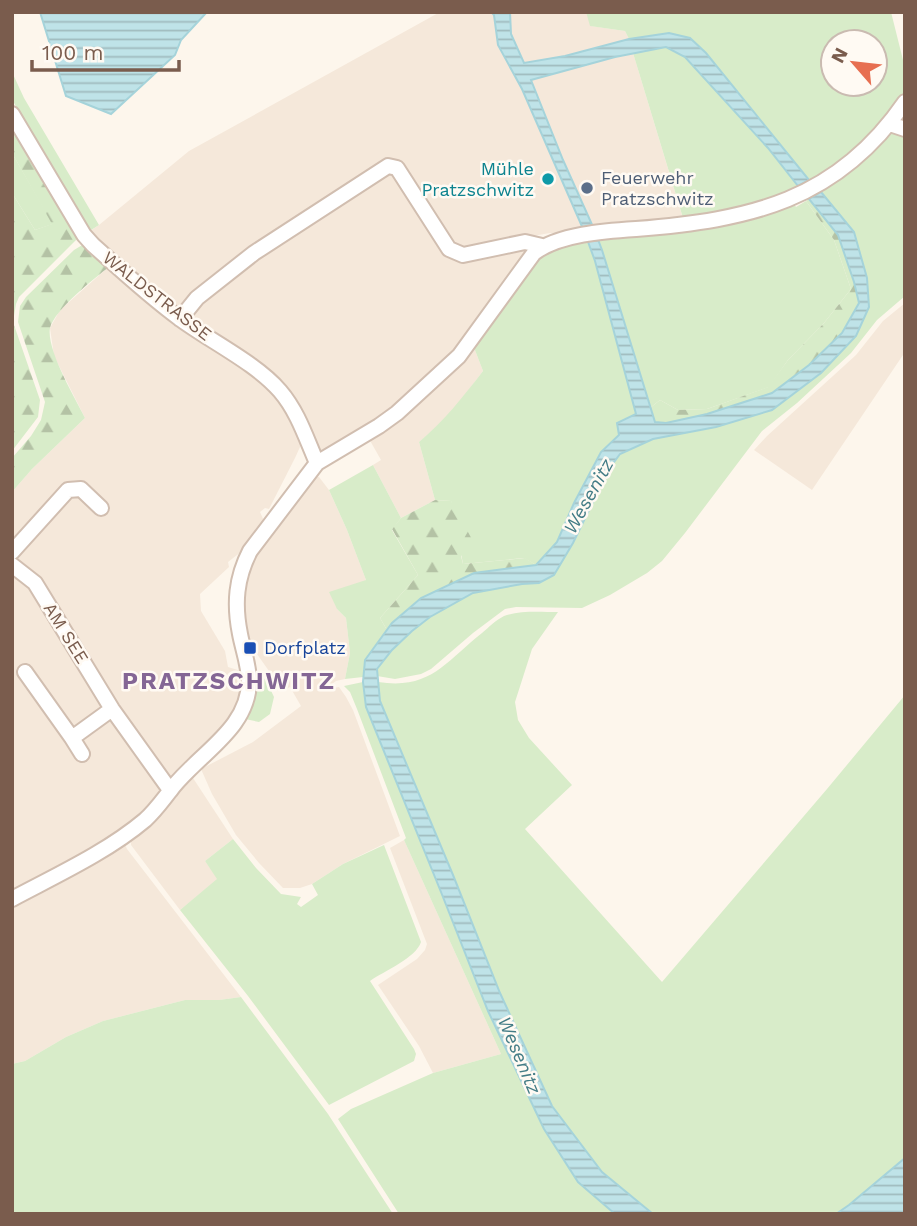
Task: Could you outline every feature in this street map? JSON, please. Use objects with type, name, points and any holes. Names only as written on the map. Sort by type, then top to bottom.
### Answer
[{"type":"street","points":[[12,899],[88,859],[149,817],[170,790],[236,723],[249,683],[236,599],[243,564],[250,551],[317,463],[397,413],[459,356],[534,253],[554,241],[591,234],[685,225],[761,210],[791,199],[829,178],[858,156],[890,124],[905,102]]},
{"type":"street","name":"WALDSTRASSE","points":[[12,114],[84,235],[123,272],[180,319],[275,386],[297,415],[317,463]]},
{"type":"street","points":[[890,124],[905,129]]},
{"type":"street","points":[[180,319],[197,298],[254,253],[388,166],[397,167],[449,249],[463,255],[525,242],[542,246]]},
{"type":"street","points":[[12,552],[68,490],[81,489],[101,508]]},
{"type":"street","name":"AM SEE","points":[[12,565],[35,583],[112,709],[170,790]]},
{"type":"street","points":[[25,672],[82,754]]},
{"type":"street","points":[[72,738],[112,709]]},
{"type":"shaded area","points":[[440,12],[491,12],[494,15],[498,45],[522,89],[584,231],[521,238],[527,253],[467,340],[396,409],[324,454],[300,432],[300,447],[295,458],[269,509],[265,508],[260,512],[264,521],[261,526],[246,548],[228,562],[229,567],[200,594],[201,611],[225,651],[228,667],[241,671],[242,695],[231,722],[173,780],[168,776],[164,795],[121,833],[12,894],[12,492],[85,418],[54,356],[50,328],[60,310],[113,263],[84,235],[189,151]]},
{"type":"shaded area","points":[[510,12],[586,12],[591,26],[625,31],[629,39],[565,56],[524,63],[511,34]]},
{"type":"shaded area","points":[[633,53],[685,225],[594,229],[530,80]]},
{"type":"shaded area","points":[[905,303],[905,352],[812,490],[754,450],[856,355],[883,321]]},
{"type":"shaded area","points":[[473,345],[483,371],[459,403],[419,442],[435,500],[401,518],[373,465],[381,460],[368,437]]},
{"type":"shaded area","points":[[313,476],[319,477],[329,490],[366,580],[337,609],[346,618],[350,653],[345,679],[332,684],[334,688],[339,687],[353,710],[400,836],[343,864],[312,884],[300,888],[283,888],[236,835],[201,769],[253,742],[301,706],[290,687],[283,691],[243,634],[240,596],[254,551]]},
{"type":"shaded area","points":[[191,775],[233,839],[205,861],[218,879],[180,910],[131,845],[131,835]]},
{"type":"shaded area","points":[[123,840],[127,849],[241,997],[185,1000],[103,1021],[66,1037],[25,1061],[12,1064],[12,904]]},
{"type":"shaded area","points":[[404,840],[501,1054],[433,1073],[419,1046],[378,985],[417,959],[427,944],[390,848]]},
{"type":"green space","points":[[586,12],[891,12],[905,68],[905,92],[885,122],[846,160],[809,180],[706,53],[669,33],[629,39],[625,31],[590,26]]},
{"type":"green space","points":[[666,47],[685,57],[768,148],[798,186],[760,206],[683,218],[633,53]]},
{"type":"green space","points":[[12,72],[24,98],[99,225],[88,232],[46,163],[12,99]]},
{"type":"green space","points":[[12,127],[79,237],[19,297],[16,304],[13,322],[40,400],[38,417],[12,451],[12,193],[35,230],[52,224],[12,153]]},
{"type":"green space","points":[[890,132],[905,133],[905,296],[877,320],[851,353],[762,431],[662,561],[610,595],[582,608],[505,609],[431,669],[421,674],[395,679],[377,676],[377,669],[392,650],[430,617],[473,593],[539,583],[573,543],[619,454],[653,439],[716,427],[772,410],[821,373],[856,336],[854,232],[821,192],[868,156]]},
{"type":"green space","points":[[12,153],[53,224],[35,230],[12,193]]},
{"type":"green space","points":[[809,199],[838,235],[854,282],[859,303],[842,333],[809,365],[772,393],[707,414],[655,423],[650,408],[660,400],[678,410],[707,409],[768,387],[788,360],[824,323],[851,289],[834,240],[806,201]]},
{"type":"green space","points":[[806,201],[834,240],[851,289],[824,323],[788,360],[769,387],[707,409],[678,410],[660,400],[650,408],[597,237],[794,204],[796,207]]},
{"type":"green space","points":[[587,239],[636,414],[601,452],[557,542],[536,565],[524,558],[463,564],[451,501],[435,500],[419,442],[445,417],[483,371],[473,345],[526,267],[552,247]]},
{"type":"green space","points":[[84,244],[110,266],[59,312],[50,328],[50,337],[62,373],[85,418],[12,492],[12,458],[41,420],[45,402],[18,322],[20,306],[74,250]]},
{"type":"green space","points":[[373,465],[401,518],[392,530],[418,575],[380,618],[387,630],[365,660],[363,677],[345,679],[350,653],[346,618],[337,609],[329,592],[366,580],[329,490]]},
{"type":"green space","points":[[435,500],[451,501],[474,543],[461,556],[463,564],[525,558],[536,565],[474,573],[421,598],[387,630],[380,618],[418,575],[392,529],[401,518]]},
{"type":"green space","points":[[524,612],[558,612],[532,649],[515,702],[518,720],[529,738],[572,785],[525,829],[662,982],[905,695],[905,1158],[836,1214],[653,1214],[602,1172],[552,1106],[500,993],[380,701],[378,682],[411,682],[424,678],[447,663],[504,616]]},
{"type":"green space","points":[[253,671],[263,677],[274,697],[270,714],[259,722],[245,719]]},
{"type":"green space","points":[[363,682],[366,707],[488,1011],[544,1129],[578,1182],[615,1214],[399,1214],[338,1119],[351,1109],[433,1073],[501,1054],[404,840],[406,838],[357,709],[350,692],[344,686]]},
{"type":"green space","points":[[233,839],[281,894],[301,897],[297,904],[301,907],[318,895],[312,884],[343,864],[384,845],[421,942],[406,959],[370,981],[414,1049],[414,1061],[329,1105],[180,910],[217,879],[205,861]]},
{"type":"green space","points":[[241,997],[328,1114],[393,1214],[12,1214],[12,1064],[25,1061],[66,1037],[103,1021],[185,1000]]},
{"type":"water","points":[[40,12],[207,12],[181,40],[175,55],[111,114],[66,96]]},
{"type":"water","points":[[491,12],[510,12],[511,34],[524,63],[565,56],[629,39],[669,33],[690,38],[706,53],[809,180],[798,186],[768,148],[685,57],[666,47],[615,57],[531,80],[594,229],[584,231],[522,89],[498,45],[494,15]]},
{"type":"water","name":"Wesenitz","points":[[821,192],[854,232],[867,278],[869,307],[856,336],[821,373],[772,410],[716,427],[653,439],[620,454],[609,469],[573,543],[554,575],[539,583],[473,593],[430,617],[412,631],[377,669],[380,701],[500,993],[552,1106],[602,1172],[653,1214],[615,1214],[578,1182],[544,1129],[488,1011],[366,707],[363,682],[365,660],[392,623],[421,598],[474,573],[536,565],[557,542],[601,452],[619,435],[617,423],[636,414],[587,239],[597,237],[655,422],[666,423],[707,414],[772,393],[809,365],[842,333],[859,303],[838,235],[809,199]]},
{"type":"water","points":[[905,1158],[905,1214],[836,1214],[849,1205]]},
{"type":"place","name":"Mühle Pratzschwitz","points":[[548,179]]},
{"type":"place","name":"Feuerwehr Pratzschwitz","points":[[587,188]]},
{"type":"place","name":"Dorfplatz","points":[[250,648]]},
{"type":"district","name":"PRATZSCHWITZ","points":[[229,681]]}]
